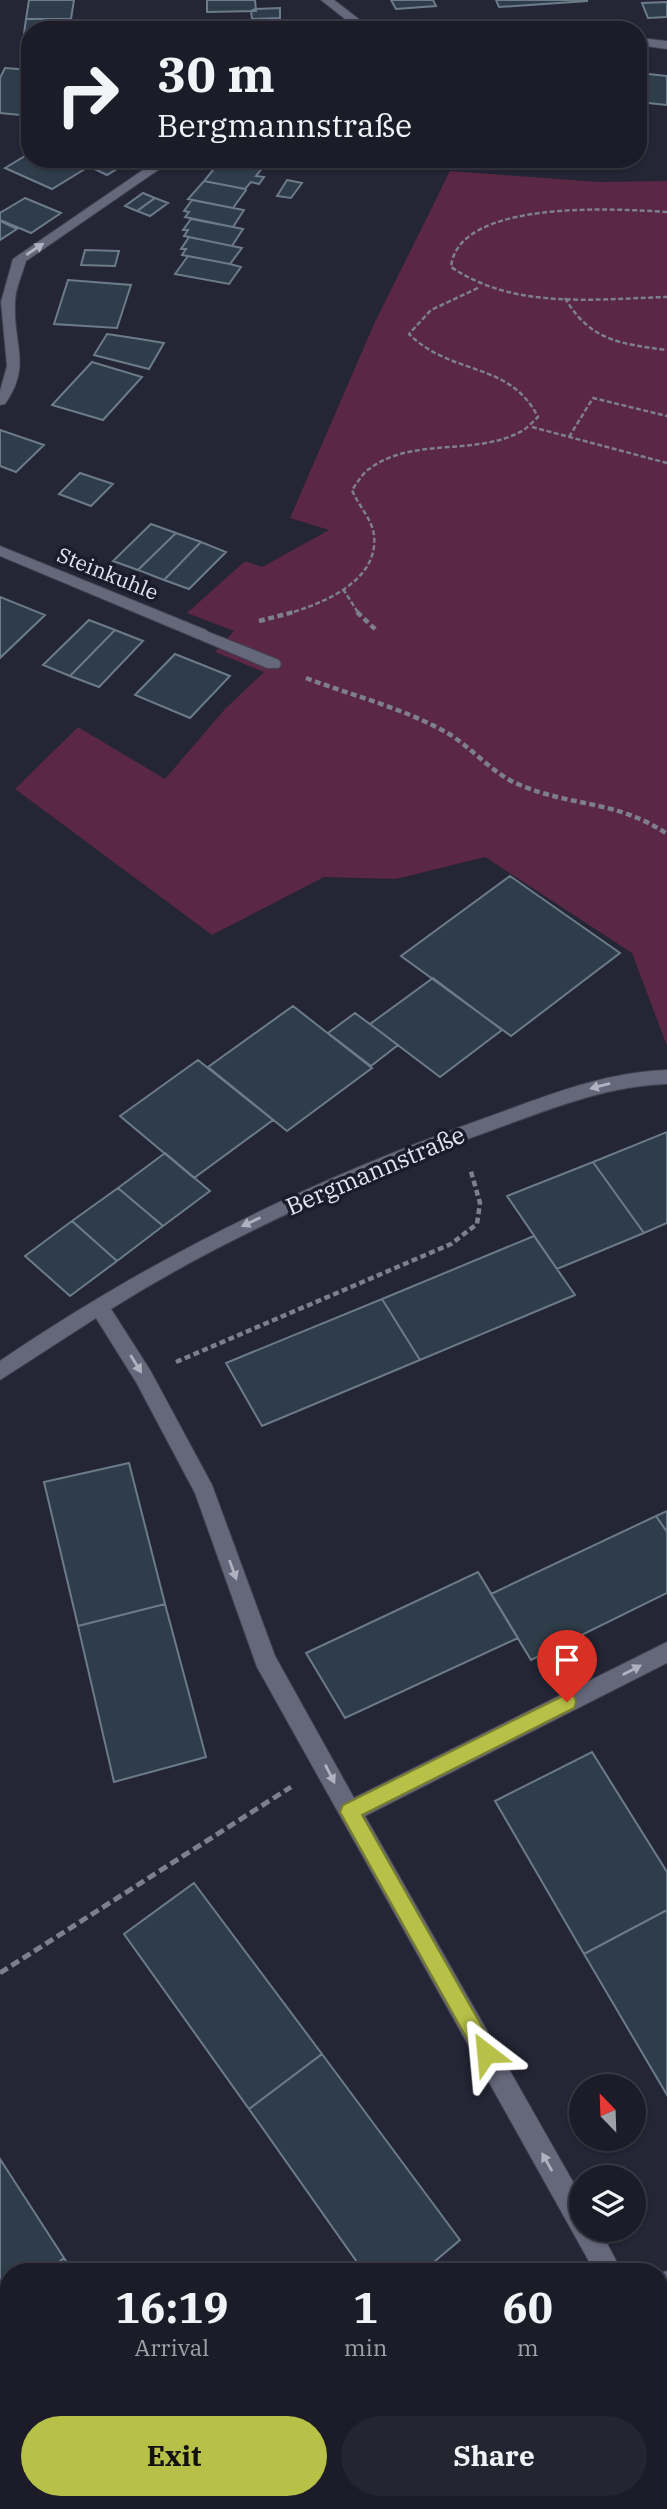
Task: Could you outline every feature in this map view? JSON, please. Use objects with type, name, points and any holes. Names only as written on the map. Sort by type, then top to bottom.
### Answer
[{"type":"street","points":[[327,0],[355,21]]},
{"type":"street","points":[[647,43],[667,45]]},
{"type":"street","points":[[0,401],[11,388],[16,359],[8,302],[20,259],[155,168]]},
{"type":"street","name":"Steinkuhle","points":[[0,551],[273,664]]},
{"type":"street","name":"Bergmannstraße","points":[[0,1372],[41,1343],[213,1239],[338,1182],[460,1133],[602,1085],[651,1076],[667,1077]]},
{"type":"street","points":[[100,1307],[143,1376],[205,1491],[265,1660],[569,2200]]},
{"type":"street","points":[[350,1812],[667,1652]]},
{"type":"street","points":[[593,2242],[604,2263]]},
{"type":"path","points":[[667,212],[571,208],[537,211],[467,238],[456,246],[451,256],[451,267],[480,287],[500,293],[565,298],[667,297]]},
{"type":"path","points":[[480,287],[429,311],[417,320],[409,334],[416,343],[443,359],[499,378],[521,389],[534,404],[538,417],[532,427]]},
{"type":"path","points":[[565,298],[572,313],[581,323],[604,338],[623,344],[667,350]]},
{"type":"path","points":[[569,437],[593,398],[667,416]]},
{"type":"path","points":[[201,634],[276,618],[315,604],[352,586],[372,558],[373,531],[352,490],[363,473],[377,464],[411,452],[504,438],[532,427],[667,463]]},
{"type":"path","points":[[343,589],[357,612],[377,631]]},
{"type":"path","points":[[273,664],[348,695],[424,721],[460,741],[501,776],[539,790],[610,805],[652,821],[667,834]]},
{"type":"path","points":[[143,1376],[451,1244],[477,1224],[480,1203],[460,1133]]},
{"type":"path","points":[[0,1973],[326,1765]]},
{"type":"shaded area","points":[[450,171],[598,182],[667,181],[667,1046],[632,953],[485,857],[396,879],[324,877],[212,935],[15,789],[78,727],[165,779],[225,709],[264,672],[215,652],[234,631],[187,613],[245,561],[262,567],[329,530],[290,518],[374,324]]},
{"type":"building","points":[[29,0],[74,0],[71,19],[26,19]]},
{"type":"building","points":[[207,0],[255,0],[256,11],[207,12]]},
{"type":"building","points":[[391,0],[433,0],[436,6],[396,9]]},
{"type":"building","points":[[496,0],[587,0],[587,1],[499,7]]},
{"type":"building","points":[[667,2],[667,17],[648,18],[642,3]]},
{"type":"building","points":[[280,8],[280,18],[252,19],[251,11],[255,9]]},
{"type":"building","points":[[26,19],[71,19],[71,21]]},
{"type":"building","points":[[5,68],[21,69],[21,115],[0,113],[0,78]]},
{"type":"building","points":[[647,74],[667,76],[667,105],[647,103]]},
{"type":"building","points":[[21,158],[21,168],[85,169],[52,189],[5,168]]},
{"type":"building","points":[[93,168],[118,168],[107,175]]},
{"type":"building","points":[[215,168],[262,168],[256,176],[264,177],[259,184],[251,182],[245,189],[204,181]]},
{"type":"building","points":[[287,180],[302,183],[291,198],[277,196]]},
{"type":"building","points":[[204,181],[246,190],[233,208],[188,199]]},
{"type":"building","points":[[143,193],[155,198],[137,211],[125,206]]},
{"type":"building","points":[[25,198],[61,213],[31,233],[0,220],[0,213]]},
{"type":"building","points":[[155,198],[168,203],[150,216],[137,211]]},
{"type":"building","points":[[192,200],[244,210],[233,227],[185,217],[189,212],[184,211]]},
{"type":"building","points":[[191,219],[243,229],[232,246],[184,236],[188,230],[183,230]]},
{"type":"building","points":[[0,221],[17,229],[0,240]]},
{"type":"building","points":[[189,237],[242,248],[230,264],[182,255],[186,249],[181,249]]},
{"type":"building","points":[[85,250],[119,251],[115,266],[81,265]]},
{"type":"building","points":[[188,256],[241,267],[229,284],[175,274]]},
{"type":"building","points":[[68,280],[131,285],[117,328],[54,324]]},
{"type":"building","points":[[107,334],[164,343],[149,369],[94,355]]},
{"type":"building","points":[[92,362],[142,377],[103,420],[52,405]]},
{"type":"building","points":[[0,430],[44,445],[16,472],[0,466]]},
{"type":"building","points":[[80,473],[113,484],[91,506],[59,494]]},
{"type":"building","points":[[151,524],[176,533],[138,570],[113,561]]},
{"type":"building","points":[[176,533],[201,542],[164,580],[138,570]]},
{"type":"building","points":[[201,542],[226,552],[189,589],[164,580]]},
{"type":"building","points":[[0,597],[45,615],[0,658]]},
{"type":"building","points":[[89,620],[115,630],[70,676],[43,665]]},
{"type":"building","points":[[115,630],[143,641],[99,687],[70,676]]},
{"type":"building","points":[[175,654],[230,676],[190,718],[135,695]]},
{"type":"building","points":[[510,876],[620,953],[511,1036],[401,956]]},
{"type":"building","points":[[433,978],[502,1030],[440,1077],[370,1024]]},
{"type":"building","points":[[293,1006],[372,1068],[287,1131],[208,1067]]},
{"type":"building","points":[[355,1013],[398,1045],[371,1066],[328,1033]]},
{"type":"building","points":[[198,1060],[273,1120],[194,1178],[120,1116]]},
{"type":"building","points":[[667,1132],[667,1223],[644,1233],[593,1162]]},
{"type":"building","points":[[165,1153],[210,1191],[163,1226],[118,1188]]},
{"type":"building","points":[[593,1162],[644,1233],[557,1269],[507,1196]]},
{"type":"building","points":[[118,1188],[163,1226],[117,1261],[72,1221]]},
{"type":"building","points":[[72,1221],[117,1261],[70,1296],[25,1256]]},
{"type":"building","points":[[534,1236],[575,1295],[420,1360],[382,1299]]},
{"type":"building","points":[[382,1299],[420,1360],[262,1426],[226,1363]]},
{"type":"building","points":[[129,1463],[165,1604],[78,1626],[44,1482]]},
{"type":"building","points":[[667,1511],[667,1532],[656,1516]]},
{"type":"building","points":[[656,1516],[667,1532],[667,1593],[531,1660],[491,1594]]},
{"type":"building","points":[[478,1572],[518,1638],[345,1718],[306,1653]]},
{"type":"building","points":[[165,1604],[206,1757],[114,1782],[78,1626]]},
{"type":"building","points":[[592,1752],[667,1872],[667,1910],[584,1954],[495,1801]]},
{"type":"building","points":[[194,1883],[322,2054],[249,2109],[124,1934]]},
{"type":"building","points":[[667,1910],[667,2095],[584,1954]]},
{"type":"building","points":[[322,2054],[460,2240],[433,2263],[358,2263],[249,2109]]},
{"type":"building","points":[[0,2159],[64,2258],[58,2263],[0,2263]]},
{"type":"route","points":[[486,2053],[350,1812],[567,1702]]}]
